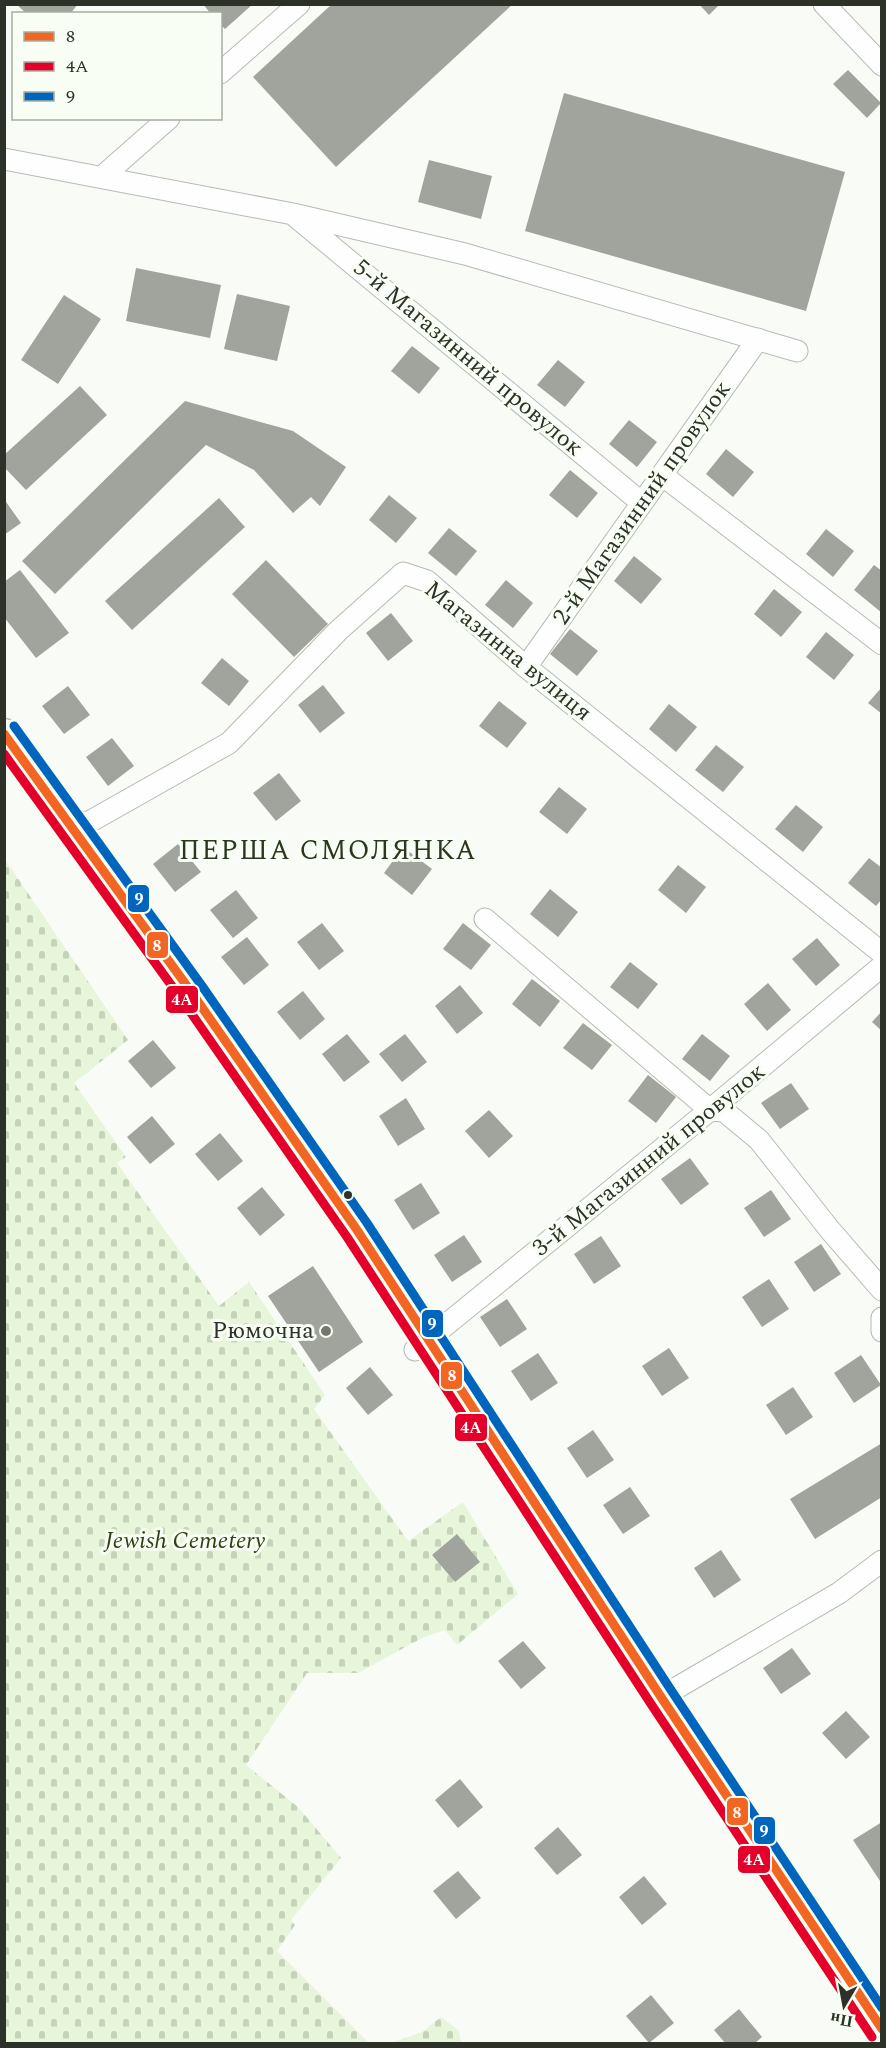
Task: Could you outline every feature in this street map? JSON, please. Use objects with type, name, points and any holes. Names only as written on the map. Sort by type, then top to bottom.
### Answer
[{"type":"main road","points":[[4,733],[334,1197],[496,1477],[871,2043]]},
{"type":"main road","points":[[4,763],[180,1002],[421,1346],[661,1697],[882,2030]]},
{"type":"street","points":[[222,72],[299,4]]},
{"type":"street","points":[[824,4],[882,65]]},
{"type":"street","points":[[102,177],[167,120]]},
{"type":"street","points":[[4,159],[293,214],[465,254],[796,351]]},
{"type":"street","name":"5-й Магазинний провулок","points":[[293,214],[642,503]]},
{"type":"street","name":"2-й Магазинний провулок","points":[[526,667],[758,339]]},
{"type":"street","points":[[662,475],[882,644]]},
{"type":"street","name":"Магазинна вулиця","points":[[75,830],[229,743],[339,630],[403,573],[427,581],[526,667],[882,953]]},
{"type":"street","points":[[485,919],[710,1110],[724,1111],[759,1140],[830,1230],[882,1290]]},
{"type":"street","name":"3-й Магазинний провулок","points":[[421,1346],[882,966]]},
{"type":"street","points":[[882,1318],[882,1331]]},
{"type":"street","points":[[661,1697],[839,1593],[882,1561]]},
{"type":"green space","name":"Jewish Cemetery","points":[[4,858],[128,1040],[74,1083],[126,1157],[117,1163],[219,1306],[249,1282],[325,1395],[314,1409],[408,1541],[463,1502],[518,1594],[457,1645],[445,1630],[424,1637],[358,1673],[307,1673],[246,1765],[298,1807],[341,1858],[291,1920],[295,1925],[277,1951],[369,2043],[5,2043]]},
{"type":"green space","points":[[441,2017],[459,2031],[461,2043],[391,2043],[422,2032]]},
{"type":"building","points":[[16,4],[78,4],[72,12],[25,12]]},
{"type":"building","points":[[203,4],[253,4],[225,29],[222,26],[222,12],[209,12]]},
{"type":"building","points":[[332,4],[513,4],[336,167],[253,77]]},
{"type":"building","points":[[699,4],[720,4],[709,15]]},
{"type":"building","points":[[848,70],[881,103],[867,118],[833,84]]},
{"type":"building","points":[[564,93],[845,172],[806,311],[525,231]]},
{"type":"building","points":[[429,160],[492,176],[481,219],[418,202]]},
{"type":"building","points":[[136,268],[221,285],[210,338],[126,321]]},
{"type":"building","points":[[237,294],[290,306],[277,361],[224,349]]},
{"type":"building","points":[[64,295],[101,319],[58,384],[21,360]]},
{"type":"building","points":[[412,346],[440,368],[419,394],[391,371]]},
{"type":"building","points":[[558,360],[585,382],[565,407],[537,385]]},
{"type":"building","points":[[80,386],[107,415],[26,490],[4,467],[4,455]]},
{"type":"building","points":[[185,401],[293,431],[346,467],[320,506],[311,497],[293,513],[254,470],[206,445],[55,594],[22,561]]},
{"type":"building","points":[[629,420],[657,442],[637,467],[609,444]]},
{"type":"building","points":[[726,449],[754,472],[733,497],[706,474]]},
{"type":"building","points":[[570,470],[598,493],[577,518],[549,495]]},
{"type":"building","points":[[389,495],[417,518],[396,543],[369,520]]},
{"type":"building","points":[[219,498],[245,527],[132,630],[105,601]]},
{"type":"building","points":[[4,499],[21,523],[4,535]]},
{"type":"building","points":[[449,528],[477,551],[456,576],[428,553]]},
{"type":"building","points":[[826,529],[854,551],[833,577],[806,554]]},
{"type":"building","points":[[634,556],[662,579],[641,604],[614,581]]},
{"type":"building","points":[[266,560],[328,624],[294,657],[232,594]]},
{"type":"building","points":[[874,565],[882,571],[882,613],[854,590]]},
{"type":"building","points":[[20,570],[69,633],[36,658],[4,617],[4,582]]},
{"type":"building","points":[[506,580],[533,603],[513,628],[485,605]]},
{"type":"building","points":[[774,589],[802,612],[781,637],[754,614]]},
{"type":"building","points":[[391,613],[413,641],[388,661],[366,633]]},
{"type":"building","points":[[570,629],[598,651],[577,676],[550,654]]},
{"type":"building","points":[[826,632],[854,655],[834,680],[806,657]]},
{"type":"building","points":[[222,658],[249,681],[229,706],[201,683]]},
{"type":"building","points":[[323,685],[345,713],[320,733],[298,705]]},
{"type":"building","points":[[68,686],[90,715],[64,734],[42,706]]},
{"type":"building","points":[[882,687],[882,714],[868,703]]},
{"type":"building","points":[[499,701],[527,723],[507,748],[479,726]]},
{"type":"building","points":[[669,704],[697,727],[676,752],[649,729]]},
{"type":"building","points":[[112,738],[134,766],[108,786],[86,757]]},
{"type":"building","points":[[716,745],[744,767],[723,792],[695,770]]},
{"type":"building","points":[[279,773],[301,801],[276,821],[253,793]]},
{"type":"building","points":[[559,787],[587,809],[567,834],[539,812]]},
{"type":"building","points":[[796,805],[823,827],[803,852],[775,829]]},
{"type":"building","points":[[178,844],[201,872],[175,892],[153,864]]},
{"type":"building","points":[[403,847],[432,869],[412,895],[384,873]]},
{"type":"building","points":[[869,858],[882,868],[882,899],[876,906],[848,883]]},
{"type":"building","points":[[678,865],[706,887],[686,913],[658,890]]},
{"type":"building","points":[[550,889],[578,912],[558,937],[530,914]]},
{"type":"building","points":[[236,890],[258,918],[233,938],[210,910]]},
{"type":"building","points":[[322,923],[344,951],[319,970],[297,942]]},
{"type":"building","points":[[463,923],[491,945],[471,970],[443,949]]},
{"type":"building","points":[[247,937],[269,965],[244,985],[221,957]]},
{"type":"building","points":[[817,938],[840,965],[816,986],[792,959]]},
{"type":"building","points":[[630,962],[658,984],[638,1009],[610,987]]},
{"type":"building","points":[[532,979],[560,1001],[540,1027],[512,1004]]},
{"type":"building","points":[[768,983],[791,1010],[767,1031],[744,1004]]},
{"type":"building","points":[[460,985],[483,1013],[457,1034],[435,1006]]},
{"type":"building","points":[[303,991],[325,1019],[300,1040],[277,1012]]},
{"type":"building","points":[[882,1011],[882,1031],[872,1022]]},
{"type":"building","points":[[583,1023],[612,1045],[592,1070],[563,1048]]},
{"type":"building","points":[[347,1034],[370,1062],[344,1082],[322,1054]]},
{"type":"building","points":[[405,1034],[427,1062],[402,1082],[379,1054]]},
{"type":"building","points":[[702,1034],[730,1056],[710,1081],[682,1059]]},
{"type":"building","points":[[153,1040],[176,1068],[151,1088],[128,1061]]},
{"type":"building","points":[[648,1075],[676,1097],[656,1123],[628,1101]]},
{"type":"building","points":[[791,1083],[809,1109],[780,1129],[761,1103]]},
{"type":"building","points":[[406,1098],[425,1129],[398,1146],[379,1116]]},
{"type":"building","points":[[489,1110],[513,1136],[489,1158],[465,1131]]},
{"type":"building","points":[[152,1116],[175,1144],[150,1164],[127,1137]]},
{"type":"building","points":[[220,1133],[243,1161],[218,1181],[195,1154]]},
{"type":"building","points":[[690,1158],[709,1184],[681,1205],[661,1179]]},
{"type":"building","points":[[421,1183],[440,1213],[413,1230],[394,1200]]},
{"type":"building","points":[[262,1187],[285,1215],[260,1236],[237,1208]]},
{"type":"building","points":[[771,1190],[791,1219],[764,1237],[744,1208]]},
{"type":"building","points":[[464,1235],[482,1262],[452,1282],[434,1255]]},
{"type":"building","points":[[601,1236],[621,1266],[594,1284],[574,1254]]},
{"type":"building","points":[[821,1244],[841,1274],[814,1292],[794,1262]]},
{"type":"building","points":[[313,1266],[363,1342],[319,1372],[268,1296]]},
{"type":"building","points":[[769,1279],[789,1309],[762,1327],[742,1297]]},
{"type":"building","points":[[507,1299],[527,1329],[500,1347],[480,1317]]},
{"type":"building","points":[[669,1348],[689,1378],[662,1396],[642,1366]]},
{"type":"building","points":[[538,1353],[558,1383],[531,1401],[511,1371]]},
{"type":"building","points":[[861,1355],[881,1385],[854,1403],[834,1373]]},
{"type":"building","points":[[370,1367],[393,1395],[368,1415],[346,1388]]},
{"type":"building","points":[[793,1387],[813,1417],[786,1435],[766,1405]]},
{"type":"building","points":[[593,1430],[614,1460],[587,1478],[567,1448]]},
{"type":"building","points":[[882,1443],[882,1497],[815,1539],[790,1499]]},
{"type":"building","points":[[630,1487],[650,1516],[623,1534],[603,1505]]},
{"type":"building","points":[[457,1534],[480,1562],[455,1582],[432,1555]]},
{"type":"building","points":[[721,1550],[741,1580],[714,1598],[694,1568]]},
{"type":"building","points":[[523,1641],[546,1668],[521,1689],[498,1661]]},
{"type":"building","points":[[792,1648],[811,1674],[781,1694],[763,1668]]},
{"type":"building","points":[[846,1711],[870,1737],[846,1759],[822,1733]]},
{"type":"building","points":[[460,1779],[483,1807],[458,1828],[435,1800]]},
{"type":"building","points":[[882,1822],[882,1884],[853,1840]]},
{"type":"building","points":[[558,1827],[582,1855],[557,1875],[534,1848]]},
{"type":"building","points":[[458,1871],[481,1898],[456,1919],[433,1891]]},
{"type":"building","points":[[644,1876],[667,1904],[642,1925],[619,1897]]},
{"type":"building","points":[[651,1995],[674,2023],[649,2043],[626,2016]]},
{"type":"building","points":[[739,2009],[762,2037],[754,2044],[726,2044],[714,2030]]},
{"type":"transit line","name":"9","points":[[14,726],[202,986],[367,1223],[671,1690],[882,2008]]},
{"type":"transit line","name":"8","points":[[4,734],[192,993],[357,1230],[661,1697],[882,2029]]},
{"type":"transit line","name":"4А","points":[[4,754],[182,1000],[347,1237],[651,1704],[872,2037]]},
{"type":"place","name":"Рюмочна","points":[[326,1331]]},
{"type":"district","name":"ПЕРША СМОЛЯНКА","points":[[328,851]]}]
